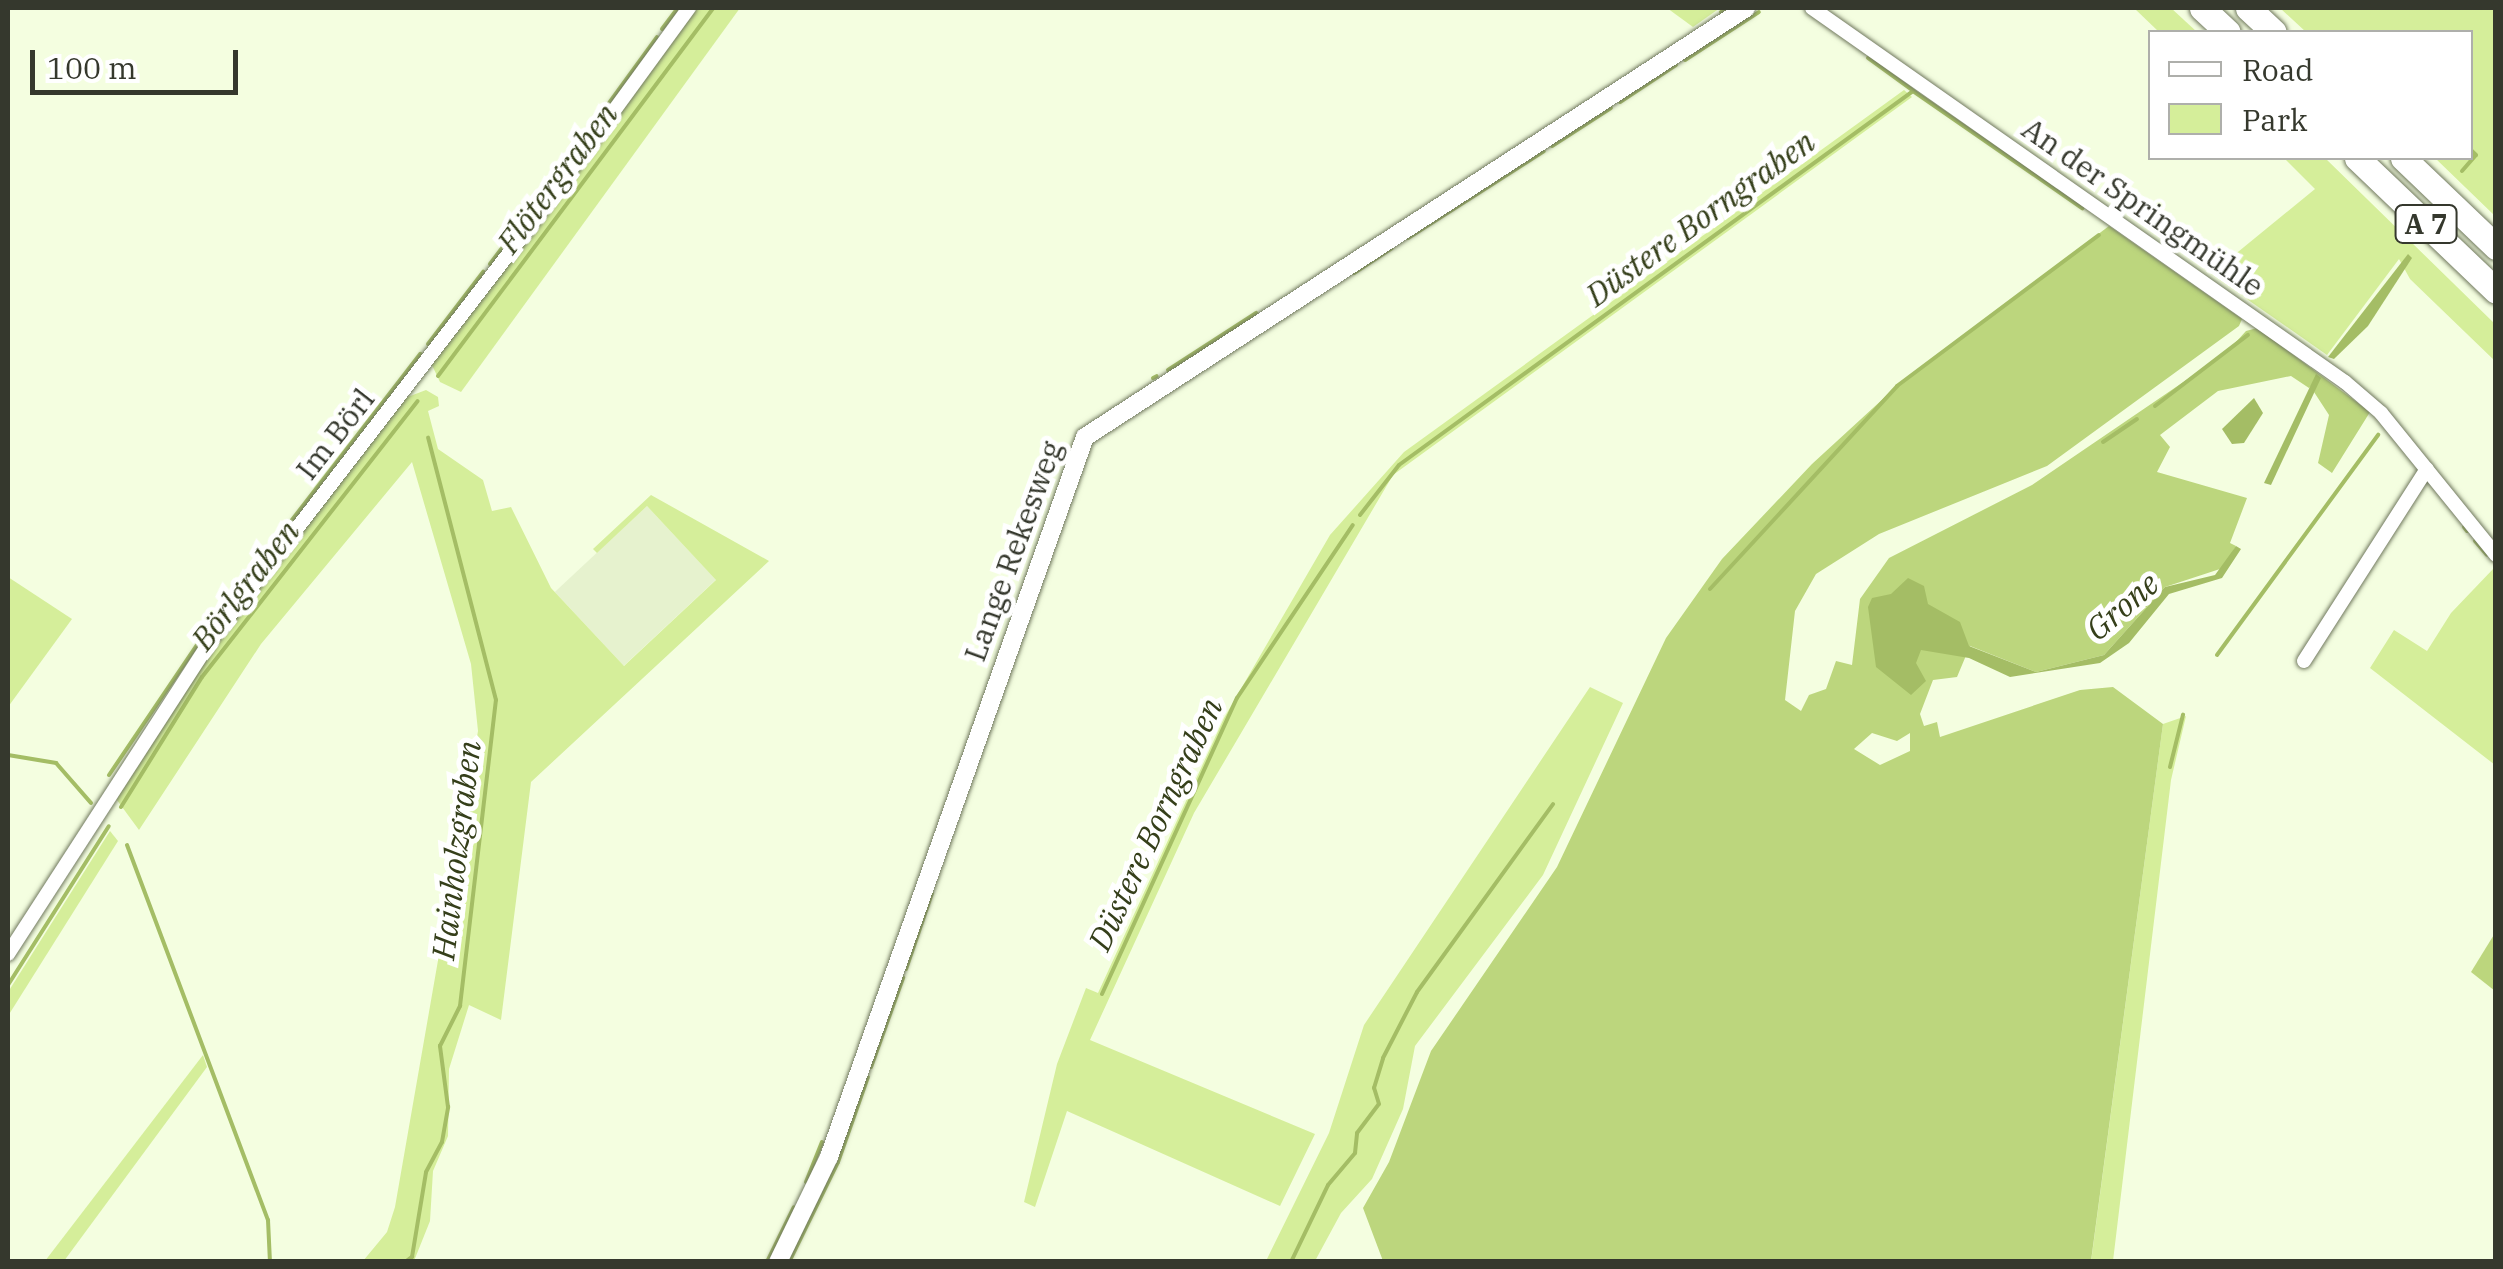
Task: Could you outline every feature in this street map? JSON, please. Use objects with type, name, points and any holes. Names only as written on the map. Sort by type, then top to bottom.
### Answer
[{"type":"highway","points":[[2202,8],[2226,30]]},
{"type":"highway","points":[[2248,8],[2272,30]]},
{"type":"highway","name":"A 7","points":[[2359,160],[2496,291]]},
{"type":"highway","name":"A 7","points":[[2405,160],[2496,247]]},
{"type":"street","name":"Im Börl","points":[[8,954],[214,636],[528,230],[689,8]]},
{"type":"street","name":"Lange Rekesweg","points":[[778,1262],[809,1202],[1085,437],[1746,8]]},
{"type":"street","name":"An der Springmühle","points":[[1812,8],[2345,382],[2428,469],[2496,554]]},
{"type":"street","points":[[2304,662],[2428,469]]},
{"type":"shaded area","points":[[2109,226],[2242,319],[2239,326],[2047,466],[1879,534],[1816,574],[1795,611],[1785,700],[1801,711],[1809,695],[1826,689],[1836,661],[1852,665],[1860,599],[1889,558],[2032,485],[2226,353],[2246,331],[2257,328],[2370,412],[2332,473],[2318,463],[2329,415],[2314,392],[2320,377],[2309,388],[2291,376],[2218,391],[2160,435],[2170,447],[2157,472],[2247,498],[2230,543],[2236,546],[2223,568],[2165,587],[2104,655],[2036,672],[1970,646],[1957,677],[1933,680],[1920,714],[1924,726],[1937,722],[1940,737],[2080,690],[2113,687],[2163,724],[2091,1261],[1383,1261],[1363,1208],[1389,1162],[1431,1051],[1557,867],[1666,638],[1722,559],[1812,464],[1897,386]],"holes":[[[1872,733],[1897,741],[1910,733],[1910,751],[1880,765],[1854,749]]]},
{"type":"shaded area","points":[[2408,254],[2412,258],[2368,326],[2334,359],[2328,357]]},
{"type":"shaded area","points":[[2316,374],[2321,378],[2271,485],[2264,483]]},
{"type":"shaded area","points":[[2254,398],[2263,413],[2244,443],[2232,444],[2222,429]]},
{"type":"shaded area","points":[[647,506],[716,580],[624,666],[555,592]]},
{"type":"shaded area","points":[[2236,546],[2241,549],[2222,578],[2169,594],[2129,643],[2100,663],[2010,677],[1969,658],[1921,650],[1916,663],[1926,681],[1911,695],[1876,667],[1868,607],[1872,598],[1891,594],[1908,578],[1924,586],[1928,604],[1960,622],[1969,646],[2036,672],[2104,655],[2165,587],[2215,575]]},
{"type":"shaded area","points":[[2495,933],[2496,991],[2471,972]]},
{"type":"green space","points":[[696,8],[740,8],[461,392],[440,382],[431,363]]},
{"type":"green space","points":[[1667,8],[1720,8],[1693,27]]},
{"type":"green space","points":[[2134,8],[2171,8],[2195,30],[2157,30]]},
{"type":"green space","points":[[2280,8],[2495,8],[2495,216],[2437,160],[2473,160],[2473,30],[2304,30]]},
{"type":"green space","points":[[1904,90],[1912,97],[1393,475],[1194,813],[1090,1040],[1315,1134],[1280,1206],[1067,1111],[1035,1207],[1024,1202],[1057,1064],[1086,988],[1098,993],[1224,718],[1330,535],[1404,452]]},
{"type":"green space","points":[[2286,160],[2327,160],[2495,324],[2495,361],[2410,279],[2399,259],[2327,355],[2211,274],[2315,189]]},
{"type":"green space","points":[[426,390],[438,397],[439,406],[428,411],[438,449],[483,480],[492,511],[511,507],[551,588],[624,666],[716,580],[647,506],[597,553],[593,549],[651,495],[769,561],[531,782],[501,1020],[469,1005],[449,1069],[448,1136],[433,1171],[430,1221],[414,1261],[363,1261],[387,1232],[395,1207],[478,731],[471,664],[412,462],[261,644],[139,830],[114,796],[191,675],[405,398]]},
{"type":"green space","points":[[2494,568],[2495,765],[2370,668],[2394,630],[2427,651],[2451,613]]},
{"type":"green space","points":[[8,577],[72,619],[8,707]]},
{"type":"green space","points":[[1590,687],[1623,703],[1543,875],[1415,1046],[1403,1109],[1372,1179],[1341,1213],[1315,1261],[1266,1261],[1329,1133],[1364,1025]]},
{"type":"green space","points":[[2186,716],[2171,780],[2113,1261],[2091,1262],[2163,724]]},
{"type":"green space","points":[[110,831],[118,841],[8,1016],[8,992]]},
{"type":"green space","points":[[203,1055],[207,1067],[64,1261],[45,1261]]},
{"type":"waterway","points":[[662,29],[678,8]]},
{"type":"waterway","name":"Flötergraben","points":[[438,376],[713,8]]},
{"type":"waterway","points":[[1721,12],[1728,8]]},
{"type":"waterway","points":[[1685,60],[1759,12]]},
{"type":"waterway","points":[[604,110],[657,37]]},
{"type":"waterway","points":[[1868,58],[1912,90]]},
{"type":"waterway","points":[[1620,102],[1676,65]]},
{"type":"waterway","name":"Düstere Borngraben","points":[[1360,515],[1399,465],[1913,91],[2082,208]]},
{"type":"waterway","points":[[1552,146],[1611,108]]},
{"type":"waterway","points":[[561,169],[595,123]]},
{"type":"waterway","points":[[1408,238],[1544,151]]},
{"type":"waterway","points":[[2473,152],[2473,158]]},
{"type":"waterway","points":[[2462,171],[2472,160]]},
{"type":"waterway","points":[[490,264],[555,177]]},
{"type":"waterway","points":[[1710,589],[1897,386],[2099,235]]},
{"type":"waterway","points":[[1354,273],[1392,248]]},
{"type":"waterway","points":[[428,344],[483,272]]},
{"type":"waterway","points":[[1168,370],[1256,313]]},
{"type":"waterway","points":[[2155,406],[2248,335]]},
{"type":"waterway","points":[[109,775],[210,626],[420,354]]},
{"type":"waterway","points":[[1153,378],[1157,376]]},
{"type":"waterway","name":"Börlgraben","points":[[121,807],[202,677],[418,401]]},
{"type":"waterway","points":[[2103,442],[2137,419]]},
{"type":"waterway","points":[[2217,655],[2378,435]]},
{"type":"waterway","name":"Hainholzgraben","points":[[405,1262],[412,1257],[426,1172],[442,1142],[448,1107],[440,1046],[460,1006],[496,700],[428,438]]},
{"type":"waterway","name":"Düstere Borngraben","points":[[1102,994],[1237,698],[1353,525]]},
{"type":"waterway","points":[[2464,527],[2467,531]]},
{"type":"waterway","points":[[2475,541],[2487,555]]},
{"type":"waterway","points":[[2170,767],[2183,715]]},
{"type":"waterway","points":[[8,755],[56,763],[91,803]]},
{"type":"waterway","points":[[1291,1262],[1328,1185],[1355,1153],[1357,1133],[1379,1104],[1374,1088],[1383,1058],[1417,992],[1553,804]]},
{"type":"waterway","name":"Börlgraben","points":[[8,985],[109,826]]},
{"type":"waterway","points":[[127,845],[268,1220],[270,1262]]},
{"type":"waterway","points":[[906,969],[932,893]]},
{"type":"waterway","points":[[871,1067],[903,978]]},
{"type":"waterway","points":[[789,1262],[838,1162],[868,1077]]},
{"type":"waterway","points":[[806,1182],[822,1142]]},
{"type":"waterway","points":[[767,1262],[794,1207]]},
{"type":"water label","name":"Grone","points":[[2122,606]]}]
